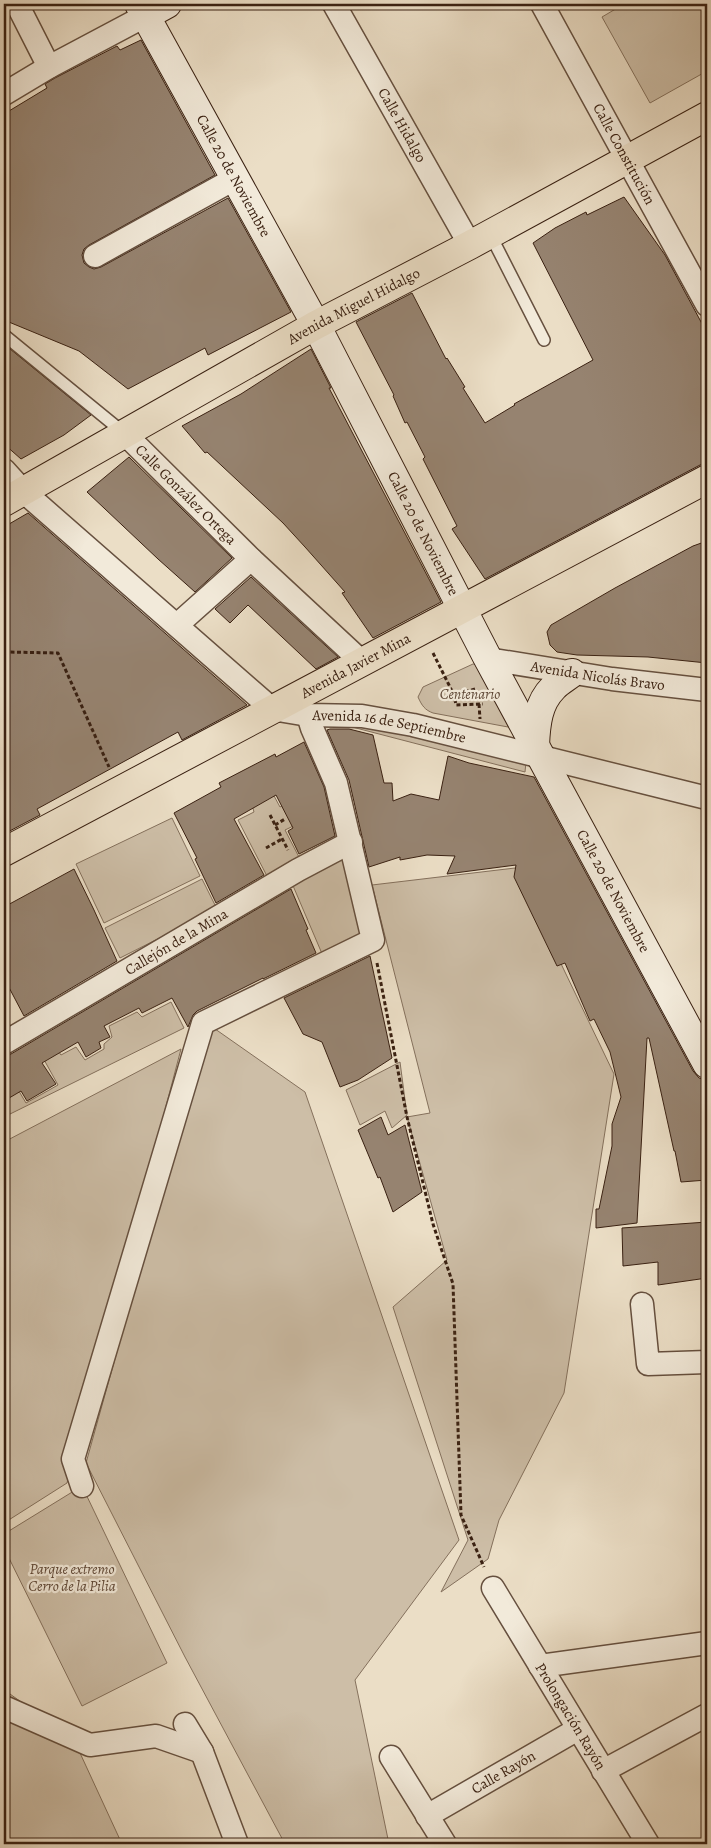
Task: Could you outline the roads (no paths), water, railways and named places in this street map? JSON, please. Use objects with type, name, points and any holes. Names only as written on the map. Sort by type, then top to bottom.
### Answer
[{"type":"main road","name":"Calle 20 de Noviembre","points":[[150,8],[236,178],[316,326],[488,659],[707,1064]]},
{"type":"main road","name":"Avenida Miguel Hidalgo","points":[[14,497],[316,326],[480,240],[707,116]]},
{"type":"main road","name":"Avenida Javier Mina","points":[[4,852],[707,479]]},
{"type":"main road","points":[[538,751],[536,724],[542,702],[553,688],[572,673]]},
{"type":"street","points":[[17,4],[49,67]]},
{"type":"street","name":"Calle Hidalgo","points":[[334,4],[480,240]]},
{"type":"street","name":"Calle Constitución","points":[[551,7],[628,158],[707,305]]},
{"type":"street","points":[[4,94],[150,8]]},
{"type":"street","points":[[96,256],[236,178]]},
{"type":"street","name":"Calle González Ortega","points":[[125,434],[251,560],[362,662]]},
{"type":"street","points":[[4,470],[14,497],[177,625],[272,710]]},
{"type":"street","points":[[177,625],[251,560]]},
{"type":"street","name":"Avenida Nicolás Bravo","points":[[488,659],[572,673],[707,690]]},
{"type":"street","name":"Avenida 16 de Septiembre","points":[[272,710],[308,715],[362,716],[413,725],[538,751],[707,798]]},
{"type":"street","points":[[82,1486],[73,1459],[202,1023],[372,940],[336,783],[308,715]]},
{"type":"street","name":"Callejón de la Mina","points":[[4,1043],[298,870],[351,842]]},
{"type":"street","points":[[642,1304],[648,1364],[707,1362]]},
{"type":"street","name":"Prolongación Rayón","points":[[493,1588],[648,1844]]},
{"type":"street","points":[[540,1666],[707,1643]]},
{"type":"street","points":[[4,1707],[90,1745],[156,1736],[202,1752]]},
{"type":"street","points":[[604,1771],[707,1715]]},
{"type":"street","points":[[185,1724],[202,1752],[237,1844]]},
{"type":"street","name":"Calle Rayón","points":[[427,1816],[578,1729]]},
{"type":"street","points":[[391,1757],[444,1844]]},
{"type":"lane","points":[[480,240],[544,340]]},
{"type":"lane","name":"Calle González Ortega","points":[[4,335],[125,434]]},
{"type":"park label","name":"Centenario","points":[[470,694]]},
{"type":"park label","name":"Parque extremo Cerro de la Pilia","points":[[72,1578]]}]
